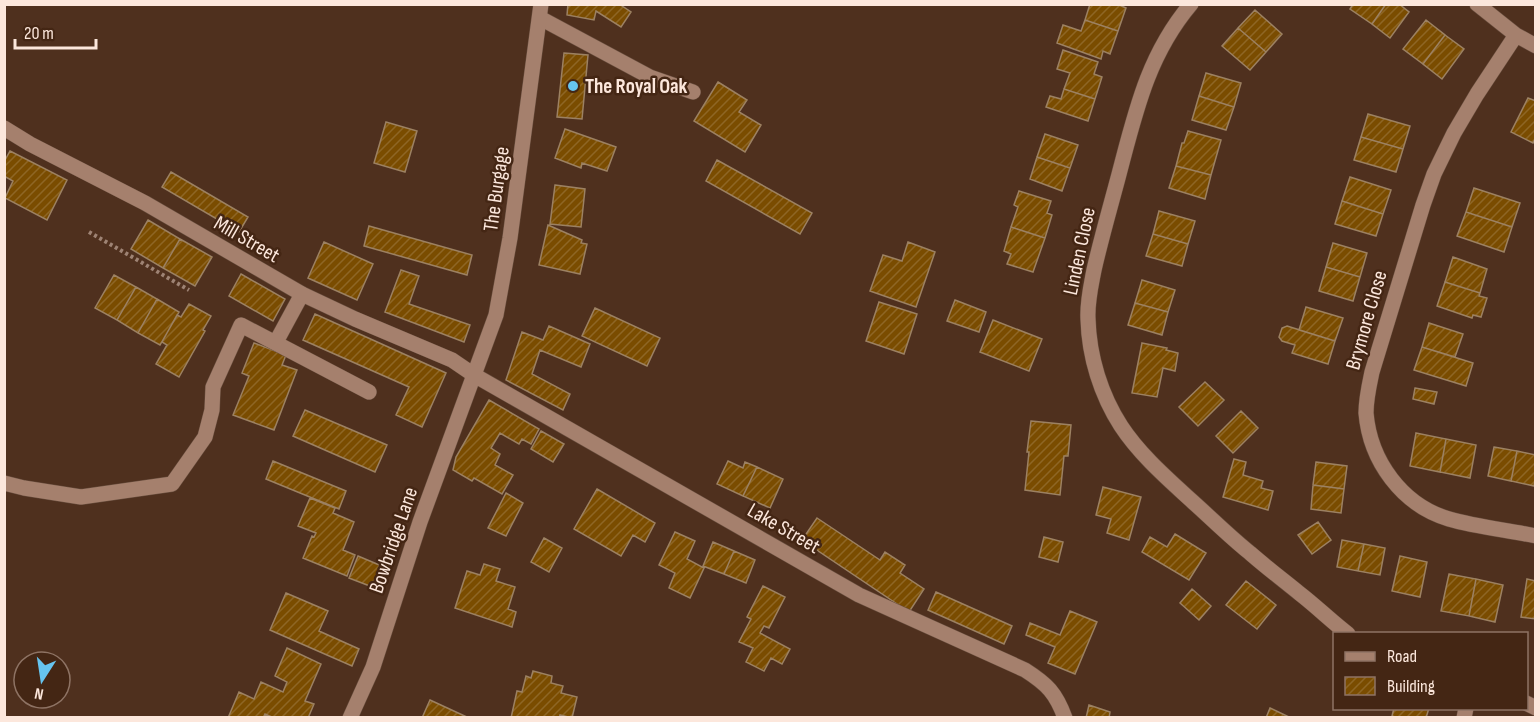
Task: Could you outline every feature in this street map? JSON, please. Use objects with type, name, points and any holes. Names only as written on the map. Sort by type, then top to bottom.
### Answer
[{"type":"street","name":"Linden Close","points":[[1191,4],[1160,49],[1150,70],[1098,249],[1089,296],[1088,318],[1094,362],[1109,405],[1121,426],[1136,445],[1174,484],[1250,553],[1347,632]]},
{"type":"street","points":[[1477,4],[1516,34],[1536,46]]},
{"type":"street","points":[[541,11],[650,77],[693,92]]},
{"type":"street","name":"The Burgage","points":[[474,375],[496,315],[510,238],[541,11]]},
{"type":"street","name":"Brymore Close","points":[[1516,34],[1454,133],[1434,174],[1372,372],[1367,391],[1366,411],[1374,450],[1383,468],[1411,500],[1449,519],[1536,536]]},
{"type":"street","name":"Mill Street","points":[[4,128],[30,144],[145,203],[302,294],[452,360],[474,375]]},
{"type":"street","points":[[276,342],[302,294]]},
{"type":"street","points":[[4,483],[81,497],[172,484],[205,437],[212,410],[213,387],[241,325],[369,392]]},
{"type":"street","name":"Bowbridge Lane","points":[[350,717],[373,667],[420,522],[474,375]]},
{"type":"street","name":"Lake Street","points":[[474,375],[859,596],[1025,670],[1042,681],[1052,692],[1065,717]]},
{"type":"path","points":[[89,232],[189,290]]},
{"type":"building","points":[[568,4],[619,4],[631,12],[621,27],[596,11],[594,20],[567,15]]},
{"type":"building","points":[[1090,4],[1117,4],[1126,8],[1118,31],[1085,20]]},
{"type":"building","points":[[1353,4],[1386,4],[1372,24],[1350,9]]},
{"type":"building","points":[[1386,4],[1399,4],[1409,12],[1390,38],[1372,24]]},
{"type":"building","points":[[1255,10],[1282,34],[1266,52],[1238,28]]},
{"type":"building","points":[[1085,20],[1118,31],[1110,54],[1103,51],[1101,59],[1057,43],[1063,25],[1081,31]]},
{"type":"building","points":[[1426,20],[1445,35],[1423,64],[1403,49]]},
{"type":"building","points":[[1238,28],[1266,52],[1250,70],[1222,46]]},
{"type":"building","points":[[1445,35],[1464,49],[1442,79],[1423,64]]},
{"type":"building","points":[[1063,50],[1098,62],[1094,74],[1102,77],[1095,99],[1064,89],[1070,73],[1057,69]]},
{"type":"building","points":[[564,53],[588,55],[582,119],[557,117]]},
{"type":"building","points":[[1206,73],[1241,83],[1234,107],[1199,96]]},
{"type":"building","points":[[718,82],[747,100],[739,112],[761,125],[745,152],[694,121]]},
{"type":"building","points":[[1064,89],[1095,99],[1088,121],[1046,107],[1050,96],[1061,99]]},
{"type":"building","points":[[1199,96],[1234,107],[1226,130],[1192,120]]},
{"type":"building","points":[[1528,98],[1536,101],[1536,138],[1533,143],[1511,132]]},
{"type":"building","points":[[1368,114],[1410,126],[1403,149],[1361,137]]},
{"type":"building","points":[[386,122],[417,131],[405,172],[374,163]]},
{"type":"building","points":[[565,129],[616,147],[607,171],[582,163],[581,168],[555,158]]},
{"type":"building","points":[[1188,131],[1221,140],[1211,175],[1176,166]]},
{"type":"building","points":[[1045,134],[1078,145],[1070,168],[1037,157]]},
{"type":"building","points":[[1361,137],[1403,149],[1396,172],[1354,160]]},
{"type":"building","points":[[10,151],[67,180],[47,220],[5,198],[13,181],[4,176],[4,162]]},
{"type":"building","points":[[1037,157],[1070,168],[1062,191],[1030,179]]},
{"type":"building","points":[[717,160],[812,213],[800,234],[706,181]]},
{"type":"building","points":[[1176,166],[1211,175],[1205,199],[1169,188]]},
{"type":"building","points":[[171,172],[248,217],[239,232],[162,187]]},
{"type":"building","points":[[1350,177],[1391,190],[1383,214],[1342,201]]},
{"type":"building","points":[[555,185],[585,189],[581,227],[550,224]]},
{"type":"building","points":[[1474,188],[1520,203],[1512,227],[1466,212]]},
{"type":"building","points":[[1019,191],[1051,201],[1047,213],[1052,215],[1045,238],[1011,227],[1018,207],[1014,205]]},
{"type":"building","points":[[1342,201],[1383,214],[1376,236],[1335,224]]},
{"type":"building","points":[[1159,211],[1195,221],[1188,244],[1153,234]]},
{"type":"building","points":[[1466,212],[1512,227],[1504,252],[1457,236]]},
{"type":"building","points":[[148,220],[180,239],[163,268],[131,249]]},
{"type":"building","points":[[548,225],[587,244],[580,274],[539,265]]},
{"type":"building","points":[[369,226],[472,255],[467,275],[364,246]]},
{"type":"building","points":[[1011,227],[1045,238],[1033,272],[1007,264],[1011,254],[1004,251]]},
{"type":"building","points":[[1153,234],[1188,244],[1182,266],[1146,256]]},
{"type":"building","points":[[180,239],[212,257],[195,286],[163,268]]},
{"type":"building","points":[[324,242],[373,264],[357,300],[308,278]]},
{"type":"building","points":[[908,242],[935,252],[916,307],[870,291],[883,255],[902,261]]},
{"type":"building","points":[[1333,243],[1367,253],[1360,277],[1326,267]]},
{"type":"building","points":[[1453,257],[1487,269],[1480,293],[1445,282]]},
{"type":"building","points":[[1326,267],[1360,277],[1353,301],[1319,291]]},
{"type":"building","points":[[401,270],[419,276],[409,304],[470,325],[464,342],[385,312]]},
{"type":"building","points":[[241,274],[285,299],[273,321],[229,296]]},
{"type":"building","points":[[114,275],[136,287],[117,320],[95,308]]},
{"type":"building","points":[[1142,280],[1175,290],[1168,312],[1135,303]]},
{"type":"building","points":[[1445,282],[1480,293],[1479,296],[1487,298],[1481,317],[1473,315],[1472,318],[1437,306]]},
{"type":"building","points":[[136,287],[157,299],[138,333],[117,320]]},
{"type":"building","points":[[157,299],[179,312],[160,345],[138,333]]},
{"type":"building","points":[[955,300],[986,312],[979,332],[947,321]]},
{"type":"building","points":[[879,302],[917,314],[904,354],[866,341]]},
{"type":"building","points":[[1135,303],[1168,312],[1162,335],[1128,325]]},
{"type":"building","points":[[189,304],[211,316],[179,377],[156,364],[167,345],[162,342],[177,315],[181,317]]},
{"type":"building","points":[[1306,307],[1343,318],[1335,341],[1299,330]]},
{"type":"building","points":[[595,308],[660,338],[647,366],[582,336]]},
{"type":"building","points":[[315,314],[446,373],[422,427],[396,415],[409,387],[303,340]]},
{"type":"building","points":[[993,320],[1042,339],[1029,371],[980,352]]},
{"type":"building","points":[[1429,323],[1463,334],[1455,357],[1422,347]]},
{"type":"building","points":[[549,326],[590,344],[581,367],[540,350],[532,374],[570,394],[563,410],[506,380],[522,332],[543,340]]},
{"type":"building","points":[[1287,326],[1335,341],[1328,364],[1292,353],[1295,345],[1282,341],[1279,337],[1282,328]]},
{"type":"building","points":[[254,343],[286,355],[282,365],[297,370],[274,430],[233,415],[249,376],[242,373]]},
{"type":"building","points":[[1142,343],[1167,348],[1166,350],[1178,353],[1175,371],[1163,368],[1157,397],[1132,393]]},
{"type":"building","points":[[1422,347],[1473,363],[1466,386],[1414,370]]},
{"type":"building","points":[[1205,382],[1224,400],[1198,426],[1179,407]]},
{"type":"building","points":[[1415,388],[1437,392],[1434,404],[1413,399]]},
{"type":"building","points":[[489,400],[539,429],[531,444],[522,439],[519,444],[500,433],[491,448],[500,454],[495,465],[513,475],[502,494],[474,478],[472,481],[453,470],[456,457]]},
{"type":"building","points":[[305,410],[387,445],[375,472],[293,436]]},
{"type":"building","points":[[1241,411],[1258,428],[1233,453],[1216,436]]},
{"type":"building","points":[[1031,421],[1071,425],[1068,456],[1064,456],[1060,495],[1025,490]]},
{"type":"building","points":[[541,431],[564,444],[553,462],[531,449]]},
{"type":"building","points":[[1416,433],[1446,439],[1440,472],[1410,466]]},
{"type":"building","points":[[1446,439],[1476,445],[1470,478],[1440,472]]},
{"type":"building","points":[[1494,447],[1517,451],[1511,481],[1488,476]]},
{"type":"building","points":[[1517,451],[1536,455],[1534,486],[1511,481]]},
{"type":"building","points":[[1234,459],[1246,462],[1243,475],[1263,481],[1261,488],[1273,491],[1268,510],[1223,497]]},
{"type":"building","points":[[273,461],[346,491],[339,509],[266,479]]},
{"type":"building","points":[[728,461],[743,468],[745,462],[757,467],[743,496],[717,484]]},
{"type":"building","points":[[1316,462],[1347,466],[1344,489],[1313,485]]},
{"type":"building","points":[[757,467],[783,479],[770,508],[743,496]]},
{"type":"building","points":[[1313,485],[1344,489],[1341,513],[1311,509]]},
{"type":"building","points":[[1103,487],[1141,497],[1129,540],[1107,533],[1111,519],[1096,515]]},
{"type":"building","points":[[597,489],[655,523],[645,542],[633,535],[621,556],[574,529]]},
{"type":"building","points":[[506,493],[523,503],[506,536],[488,528]]},
{"type":"building","points":[[310,498],[335,508],[333,513],[354,522],[343,550],[355,555],[347,576],[303,558],[312,536],[314,537],[316,533],[298,526]]},
{"type":"building","points":[[817,518],[880,560],[885,552],[905,565],[900,573],[924,589],[909,612],[802,540]]},
{"type":"building","points":[[1318,522],[1331,540],[1312,554],[1298,535]]},
{"type":"building","points":[[675,532],[695,541],[687,559],[704,568],[690,598],[669,588],[675,573],[659,565]]},
{"type":"building","points":[[1175,534],[1206,553],[1189,580],[1142,552],[1150,537],[1167,547]]},
{"type":"building","points":[[1044,537],[1063,542],[1058,562],[1039,557]]},
{"type":"building","points":[[544,538],[562,548],[549,572],[531,562]]},
{"type":"building","points":[[1342,540],[1364,544],[1358,571],[1337,567]]},
{"type":"building","points":[[713,542],[734,551],[724,574],[703,566]]},
{"type":"building","points":[[1364,544],[1385,548],[1380,575],[1358,571]]},
{"type":"building","points":[[734,551],[755,560],[746,583],[724,574]]},
{"type":"building","points":[[358,556],[384,567],[375,588],[349,578]]},
{"type":"building","points":[[1400,556],[1427,562],[1420,597],[1392,591]]},
{"type":"building","points":[[484,564],[500,569],[496,581],[515,587],[508,609],[516,612],[512,627],[455,608],[467,571],[480,575]]},
{"type":"building","points":[[1449,574],[1476,579],[1469,616],[1441,611]]},
{"type":"building","points":[[1476,579],[1503,585],[1495,622],[1469,616]]},
{"type":"building","points":[[1527,579],[1536,581],[1536,619],[1521,617]]},
{"type":"building","points":[[1246,581],[1276,605],[1257,629],[1226,605]]},
{"type":"building","points":[[763,586],[785,597],[769,628],[764,626],[760,633],[790,649],[782,664],[771,658],[764,671],[746,662],[753,648],[739,642],[751,619],[747,617]]},
{"type":"building","points":[[1192,589],[1211,606],[1199,620],[1180,603]]},
{"type":"building","points":[[936,592],[1012,626],[1004,644],[928,610]]},
{"type":"building","points":[[286,593],[328,611],[319,631],[359,649],[352,666],[270,630]]},
{"type":"building","points":[[1070,611],[1097,622],[1075,674],[1048,663],[1055,647],[1026,635],[1030,623],[1060,635]]},
{"type":"building","points":[[287,648],[321,664],[305,701],[314,704],[308,718],[274,718],[265,714],[263,718],[228,718],[239,692],[254,699],[261,682],[283,692],[287,682],[275,676]]},
{"type":"building","points":[[533,671],[552,676],[551,683],[563,686],[561,693],[577,697],[572,718],[560,715],[559,718],[511,718],[517,691],[522,692],[526,676],[531,678]]},
{"type":"building","points":[[430,700],[469,718],[422,718]]},
{"type":"building","points":[[1089,705],[1110,712],[1109,718],[1086,718]]},
{"type":"building","points":[[1270,708],[1291,718],[1266,718]]},
{"type":"building","points":[[1394,710],[1428,710],[1426,718],[1392,716]]},
{"type":"place","name":"The Royal Oak","points":[[573,86]]}]
